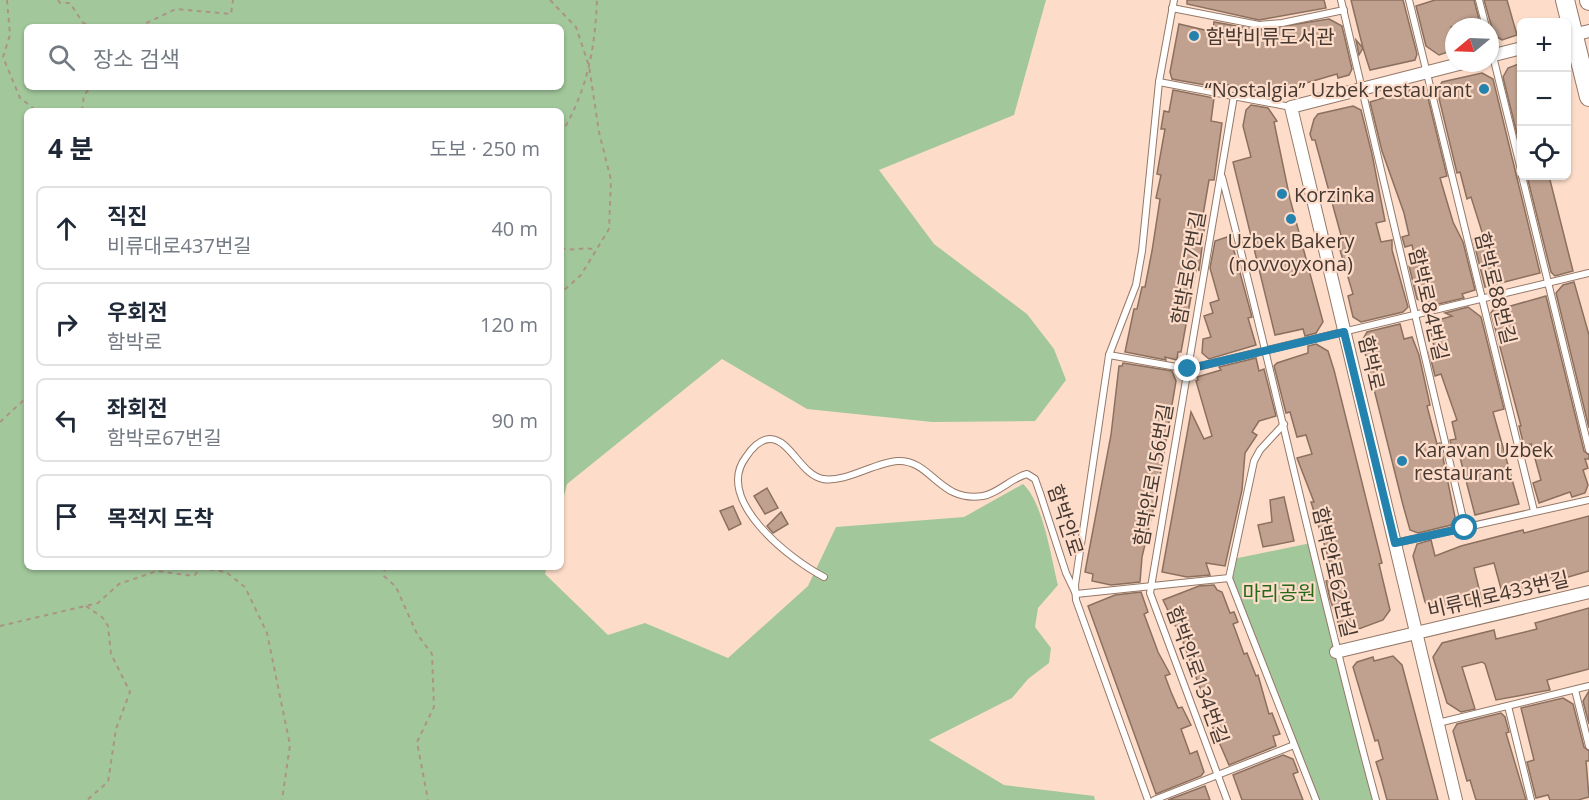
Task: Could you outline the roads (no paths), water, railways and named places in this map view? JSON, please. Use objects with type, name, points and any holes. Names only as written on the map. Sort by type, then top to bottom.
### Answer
[{"type":"main road","points":[[1565,0],[1576,34],[1589,98]]},
{"type":"street","points":[[1499,51],[1517,49]]},
{"type":"street","points":[[1291,106],[1445,68]]},
{"type":"street","name":"함박로","points":[[1291,106],[1456,800]]},
{"type":"street","name":"비류대로433번길","points":[[1336,652],[1589,592]]},
{"type":"lane","name":"함박안로","points":[[1076,594],[1109,355],[1136,285],[1142,251],[1159,82],[1174,0]]},
{"type":"lane","name":"함박로84번길","points":[[1341,0],[1360,89],[1465,528]]},
{"type":"lane","name":"함박로88번길","points":[[1409,0],[1534,512]]},
{"type":"lane","points":[[1479,0],[1484,18]]},
{"type":"lane","points":[[1172,8],[1259,25],[1282,23],[1344,10]]},
{"type":"lane","points":[[1496,72],[1517,155]]},
{"type":"lane","points":[[1159,82],[1291,106]]},
{"type":"lane","name":"함박로67번길","points":[[1188,369],[1234,96]]},
{"type":"lane","name":"함박로67번길","points":[[1221,173],[1267,350]]},
{"type":"lane","points":[[1523,180],[1589,450]]},
{"type":"lane","points":[[1109,355],[1188,369],[1589,273]]},
{"type":"lane","name":"함박안로62번길","points":[[1267,350],[1336,652],[1376,800]]},
{"type":"lane","name":"함박안로156번길","points":[[1150,586],[1188,369]]},
{"type":"lane","points":[[1284,424],[1260,450],[1254,461],[1229,578],[1316,800]]},
{"type":"lane","name":"함박안로","points":[[824,577],[793,558],[761,528],[747,509],[739,489],[738,472],[744,459],[756,444],[769,439],[780,441],[810,474],[823,479],[838,479],[896,461],[911,461],[945,490],[963,496],[983,496],[1027,474],[1035,479],[1066,573],[1076,594],[1148,800]]},
{"type":"lane","points":[[1395,543],[1589,500]]},
{"type":"lane","points":[[1076,594],[1229,578]]},
{"type":"lane","name":"함박안로134번길","points":[[1150,586],[1150,593],[1218,775]]},
{"type":"lane","points":[[1438,723],[1589,686]]},
{"type":"lane","points":[[1575,690],[1589,746]]},
{"type":"lane","points":[[1508,706],[1531,800]]},
{"type":"lane","name":"함박안로134번길","points":[[1154,800],[1294,746]]},
{"type":"lane","points":[[1218,775],[1227,800]]},
{"type":"place","name":"함박비류도서관","points":[[1194,36]]},
{"type":"place","name":"“Nostalgia” Uzbek restaurant","points":[[1484,89]]},
{"type":"place","name":"Korzinka","points":[[1282,194]]},
{"type":"place","name":"Uzbek Bakery (novvoyxona)","points":[[1291,219]]},
{"type":"place","name":"Karavan Uzbek restaurant","points":[[1402,461]]},
{"type":"park label","name":"마리공원","points":[[1279,592]]}]
